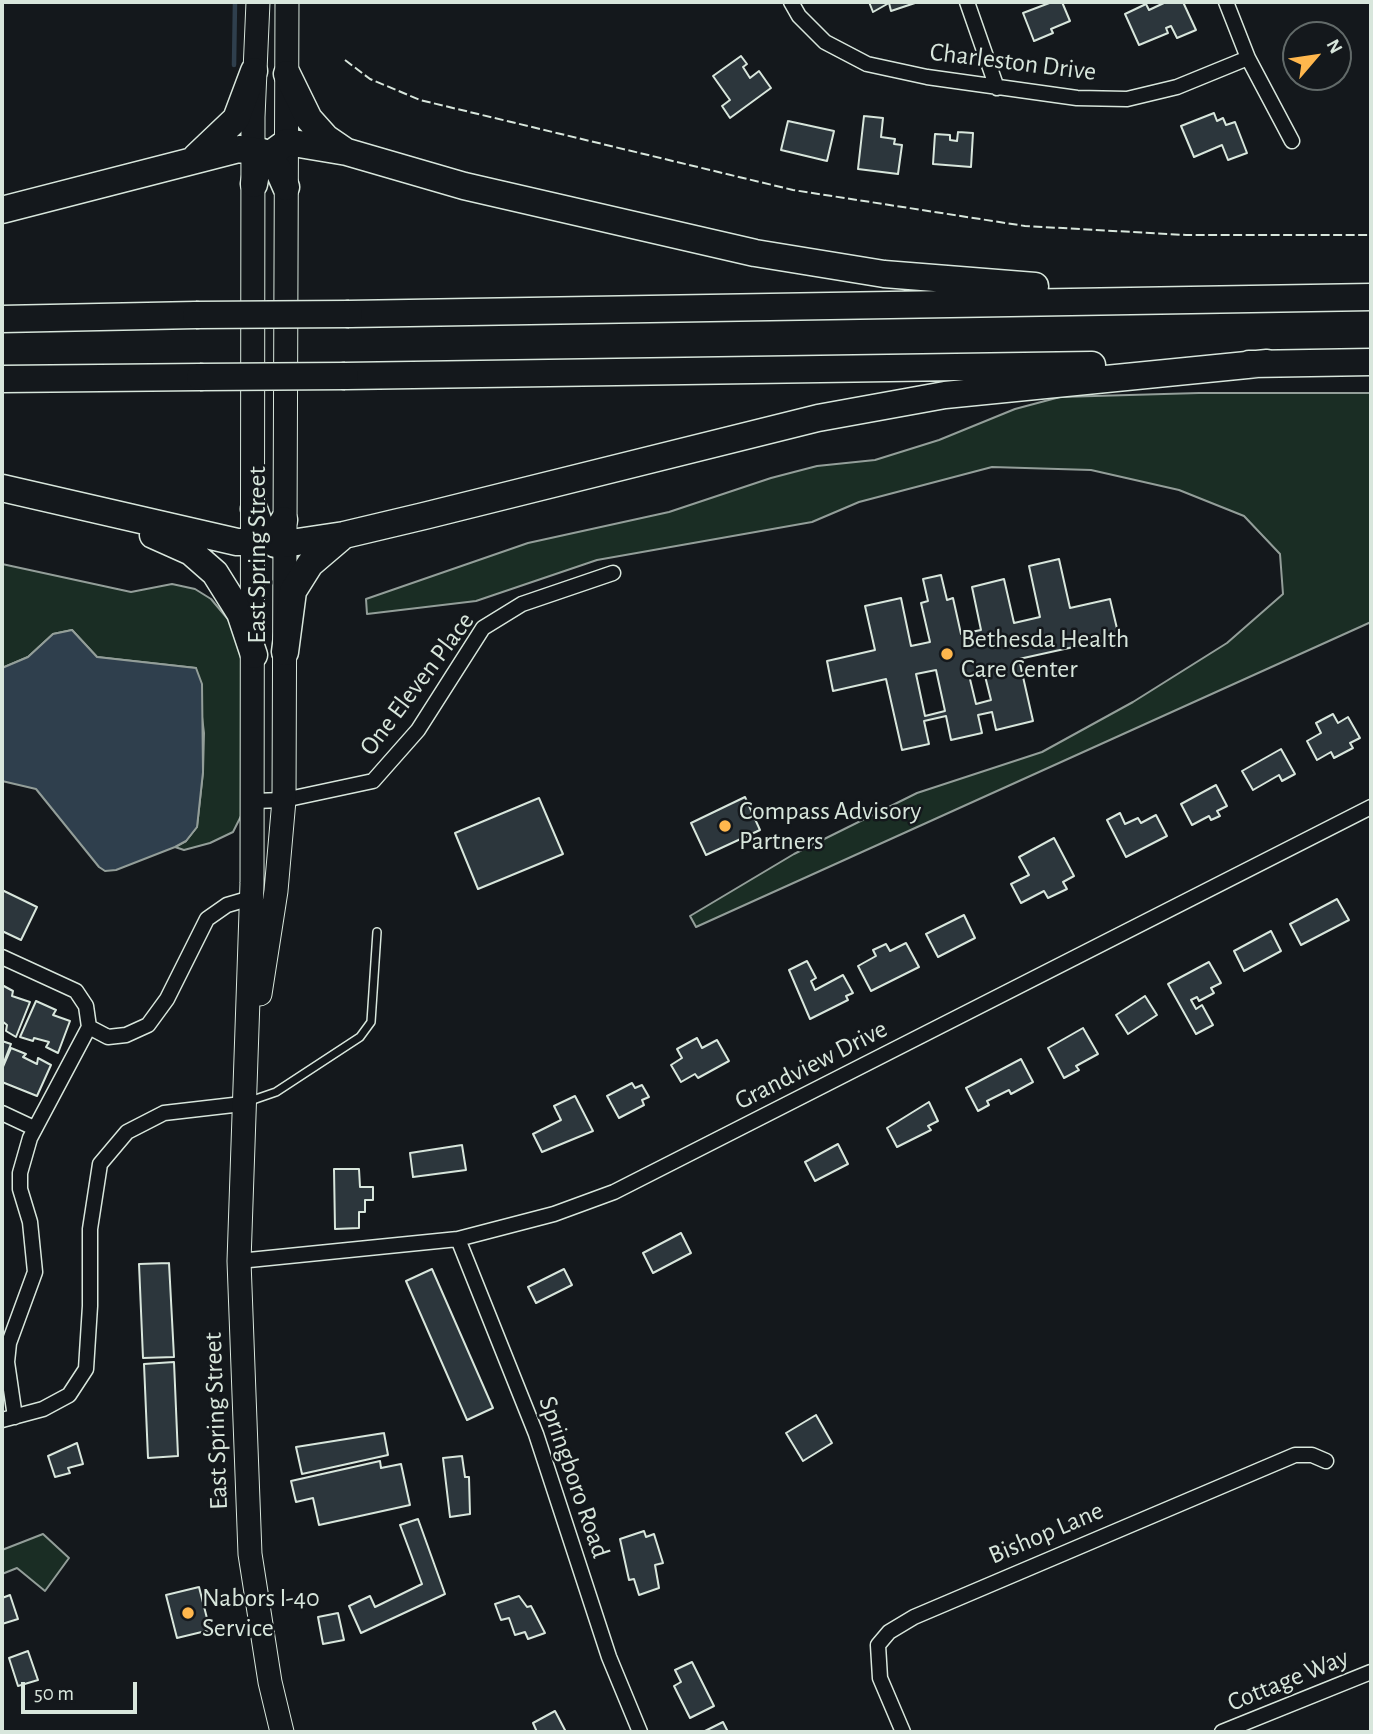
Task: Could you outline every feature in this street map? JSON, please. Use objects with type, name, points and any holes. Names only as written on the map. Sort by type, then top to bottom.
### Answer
[{"type":"highway","points":[[195,158],[236,120],[254,71]]},
{"type":"highway","points":[[287,74],[309,119],[326,138],[347,152]]},
{"type":"highway","points":[[2,210],[195,158],[239,149],[347,152],[464,186],[755,253],[884,274],[1194,300]]},
{"type":"highway","points":[[254,184],[257,168],[269,149]]},
{"type":"highway","points":[[269,149],[286,187]]},
{"type":"highway","points":[[2,319],[1371,297]]},
{"type":"highway","points":[[2,379],[1371,362]]},
{"type":"highway","points":[[2,488],[237,542],[272,536],[344,535],[818,418],[945,395],[1267,363]]},
{"type":"highway","points":[[83,508],[174,544],[204,562],[229,592],[240,613],[254,655]]},
{"type":"highway","points":[[254,509],[272,536]]},
{"type":"highway","points":[[285,652],[293,591],[310,564],[344,535]]},
{"type":"main road","points":[[258,2],[254,71],[269,149]]},
{"type":"main road","points":[[269,149],[287,74],[288,2]]},
{"type":"main road","name":"East Spring Street","points":[[254,184],[254,509]]},
{"type":"main road","name":"East Spring Street","points":[[282,1732],[270,1682],[250,1554],[239,1261],[242,1104],[251,898],[254,655],[272,536],[286,187]]},
{"type":"main road","name":"East Spring Street","points":[[242,1104],[276,891],[284,800],[285,652],[272,536]]},
{"type":"street","name":"Charleston Drive","points":[[791,2],[799,16],[825,42],[867,64],[997,88],[1077,97],[1127,99],[1177,87],[1248,58]]},
{"type":"street","points":[[967,2],[997,88]]},
{"type":"street","points":[[1226,2],[1248,58],[1292,141]]},
{"type":"street","name":"One Eleven Place","points":[[253,801],[284,800],[373,781],[418,730],[483,628],[522,604],[613,573]]},
{"type":"street","name":"Grandview Drive","points":[[239,1261],[458,1239],[554,1214],[614,1192],[1371,807]]},
{"type":"street","points":[[89,1027],[108,1037],[126,1035],[148,1025],[167,999],[207,919],[227,905],[251,898]]},
{"type":"street","points":[[2,957],[76,991],[86,1006],[89,1027],[34,1129],[20,1173],[20,1189],[34,1248],[35,1272],[9,1343],[9,1418],[43,1409],[69,1395],[86,1369],[90,1306],[90,1229],[100,1164],[127,1132],[164,1113],[242,1104]]},
{"type":"street","points":[[2,1113],[34,1129]]},
{"type":"street","name":"Springboro Road","points":[[458,1239],[536,1434],[608,1657],[640,1732]]},
{"type":"street","name":"Bishop Lane","points":[[903,1732],[880,1678],[878,1645],[889,1632],[914,1617],[1295,1455],[1312,1455],[1326,1461]]},
{"type":"street","name":"Cottage Way","points":[[1222,1732],[1371,1672]]},
{"type":"lane","points":[[242,1104],[276,1092],[360,1037],[371,1022],[377,932]]},
{"type":"green space","points":[[1199,393],[1371,393],[1371,622],[696,927],[690,916],[794,854],[917,793],[1042,752],[1133,702],[1227,643],[1283,594],[1280,554],[1244,516],[1179,490],[1091,470],[992,467],[859,502],[812,522],[597,560],[476,601],[367,614],[366,599],[528,543],[669,512],[771,478],[817,466],[875,460],[939,440],[1015,409],[1060,397]]},
{"type":"green space","points":[[2,564],[131,592],[172,584],[195,589],[211,599],[232,624],[241,654],[241,816],[233,832],[210,843],[184,850],[175,847],[186,841],[197,827],[204,733],[196,668],[97,657],[72,630],[53,634],[28,657],[2,668]]},
{"type":"green space","points":[[43,1534],[69,1558],[45,1591],[17,1568],[2,1574],[2,1550]]},
{"type":"water","points":[[72,630],[97,657],[196,668],[202,684],[203,772],[197,827],[186,841],[175,847],[116,870],[105,871],[99,867],[36,789],[2,781],[2,668],[28,657],[53,634]]},
{"type":"building","points":[[869,2],[915,3],[891,11],[889,3],[873,12]]},
{"type":"building","points":[[1052,2],[1062,2],[1070,21],[1051,29],[1053,33],[1034,41],[1023,13]]},
{"type":"building","points":[[1166,2],[1183,2],[1196,30],[1177,38],[1171,26],[1166,28],[1168,33],[1139,45],[1125,14],[1146,4],[1149,10]]},
{"type":"building","points":[[741,56],[747,64],[743,67],[750,78],[759,71],[771,88],[730,118],[722,106],[730,100],[713,76]]},
{"type":"building","points":[[1214,113],[1217,121],[1223,118],[1226,125],[1235,122],[1247,153],[1228,160],[1222,145],[1194,157],[1181,126]]},
{"type":"building","points":[[864,116],[883,118],[881,137],[895,139],[894,144],[902,145],[898,174],[858,169]]},
{"type":"building","points":[[788,121],[834,131],[827,161],[781,150]]},
{"type":"building","points":[[958,132],[973,133],[971,167],[933,164],[935,134],[950,135],[950,140],[957,141]]},
{"type":"building","name":"Bethesda Health Care Center","points":[[1059,559],[1070,608],[1110,599],[1119,637],[1019,659],[1033,721],[996,730],[992,712],[978,715],[982,733],[951,740],[946,716],[924,721],[929,744],[902,750],[886,679],[833,691],[827,661],[875,650],[865,606],[901,598],[911,646],[930,642],[921,603],[928,601],[923,579],[941,575],[947,600],[953,598],[961,634],[981,630],[972,587],[1004,579],[1014,623],[1040,617],[1029,566]],"holes":[[[936,670],[945,711],[925,716],[916,674]],[[984,672],[991,700],[976,704],[969,675]]]},
{"type":"building","points":[[1333,714],[1338,723],[1348,717],[1360,738],[1350,743],[1353,748],[1334,758],[1331,752],[1317,760],[1307,741],[1321,733],[1316,723]]},
{"type":"building","points":[[1281,749],[1295,774],[1282,781],[1279,775],[1253,790],[1242,771]]},
{"type":"building","points":[[1216,785],[1227,806],[1217,811],[1220,816],[1211,820],[1209,816],[1192,825],[1181,804]]},
{"type":"building","name":"Compass Advisory Partners","points":[[745,797],[760,830],[706,855],[691,823]]},
{"type":"building","points":[[539,798],[563,854],[478,889],[455,833]]},
{"type":"building","points":[[1120,813],[1125,824],[1138,818],[1141,823],[1156,815],[1167,836],[1126,857],[1107,820]]},
{"type":"building","points":[[1054,838],[1074,876],[1063,882],[1067,889],[1048,898],[1044,891],[1021,903],[1011,884],[1029,875],[1019,857]]},
{"type":"building","points":[[2,890],[37,907],[21,940],[2,931]]},
{"type":"building","points":[[1337,899],[1349,920],[1301,945],[1290,924]]},
{"type":"building","points":[[964,915],[975,938],[938,957],[926,934]]},
{"type":"building","points":[[1271,931],[1281,951],[1244,971],[1234,951]]},
{"type":"building","points":[[906,943],[919,967],[871,991],[858,966],[876,956],[873,950],[886,944],[890,951]]},
{"type":"building","points":[[807,961],[816,978],[811,981],[815,990],[843,975],[853,993],[846,996],[848,1000],[810,1019],[789,970]]},
{"type":"building","points":[[1209,962],[1221,983],[1211,988],[1214,993],[1199,1001],[1197,997],[1191,1000],[1196,1009],[1202,1005],[1213,1025],[1196,1034],[1168,984]]},
{"type":"building","points":[[2,985],[13,991],[12,996],[30,1002],[16,1037],[6,1031],[7,1025],[2,1021]]},
{"type":"building","points":[[1145,996],[1157,1015],[1128,1034],[1116,1015]]},
{"type":"building","points":[[36,1001],[56,1010],[53,1015],[70,1021],[58,1053],[46,1047],[49,1042],[20,1037]]},
{"type":"building","points":[[1083,1028],[1098,1054],[1076,1066],[1079,1070],[1064,1078],[1048,1048]]},
{"type":"building","points":[[697,1038],[702,1048],[717,1040],[729,1061],[698,1078],[695,1074],[681,1082],[671,1065],[682,1058],[677,1049]]},
{"type":"building","points":[[2,1041],[11,1044],[2,1067]]},
{"type":"building","points":[[11,1048],[26,1054],[23,1057],[37,1064],[38,1058],[51,1065],[37,1096],[2,1082],[2,1069]]},
{"type":"building","points":[[1021,1059],[1033,1082],[1011,1094],[1009,1090],[987,1101],[989,1105],[978,1111],[966,1088]]},
{"type":"building","points":[[632,1083],[635,1088],[642,1085],[649,1097],[642,1100],[644,1105],[619,1118],[607,1096]]},
{"type":"building","points":[[575,1096],[593,1131],[542,1152],[533,1134],[561,1120],[554,1106]]},
{"type":"building","points":[[929,1102],[938,1121],[928,1126],[931,1130],[897,1147],[887,1128]]},
{"type":"building","points":[[838,1144],[848,1164],[815,1181],[805,1162]]},
{"type":"building","points":[[462,1145],[466,1170],[413,1177],[410,1153]]},
{"type":"building","points":[[334,1169],[359,1169],[360,1187],[373,1187],[373,1200],[365,1200],[365,1212],[359,1212],[359,1228],[335,1229]]},
{"type":"building","points":[[681,1233],[691,1253],[653,1273],[643,1253]]},
{"type":"building","points":[[169,1263],[174,1357],[143,1358],[139,1264]]},
{"type":"building","points":[[432,1269],[493,1408],[467,1420],[406,1281]]},
{"type":"building","points":[[564,1269],[572,1285],[536,1303],[528,1287]]},
{"type":"building","points":[[174,1362],[178,1456],[148,1458],[144,1364]]},
{"type":"building","points":[[816,1415],[832,1443],[803,1461],[786,1433]]},
{"type":"building","points":[[384,1433],[388,1455],[302,1474],[296,1447]]},
{"type":"building","points":[[77,1443],[83,1464],[68,1468],[70,1473],[55,1477],[48,1456]]},
{"type":"building","points":[[462,1456],[465,1477],[469,1477],[470,1514],[450,1517],[443,1458]]},
{"type":"building","points":[[380,1461],[381,1468],[401,1464],[410,1505],[319,1525],[313,1498],[296,1502],[291,1481]]},
{"type":"building","points":[[418,1519],[445,1594],[361,1633],[349,1606],[370,1596],[375,1607],[422,1584],[400,1525]]},
{"type":"building","points":[[644,1531],[646,1537],[654,1534],[663,1563],[655,1565],[659,1588],[639,1595],[634,1579],[629,1580],[620,1539]]},
{"type":"building","name":"Nabors I-40 Service","points":[[199,1587],[210,1630],[177,1638],[166,1595]]},
{"type":"building","points":[[10,1595],[18,1619],[2,1624],[2,1598]]},
{"type":"building","points":[[519,1596],[527,1607],[531,1606],[545,1633],[528,1639],[525,1632],[515,1635],[509,1618],[501,1620],[495,1604]]},
{"type":"building","points":[[338,1613],[344,1640],[323,1644],[318,1617]]},
{"type":"building","points":[[28,1651],[38,1680],[18,1686],[9,1658]]},
{"type":"building","points":[[692,1662],[714,1706],[690,1718],[674,1686],[681,1682],[675,1670]]},
{"type":"building","points":[[555,1711],[566,1732],[537,1732],[533,1723]]},
{"type":"building","points":[[723,1722],[728,1732],[703,1732]]},
{"type":"waterway","points":[[234,65],[235,2]]},
{"type":"fence","points":[[345,60],[370,79],[420,100],[793,190],[1025,226],[1186,235],[1371,235]]},
{"type":"place","name":"Bethesda Health Care Center","points":[[947,654]]},
{"type":"place","name":"Compass Advisory Partners","points":[[725,826]]},
{"type":"place","name":"Nabors I-40 Service","points":[[188,1613]]}]
